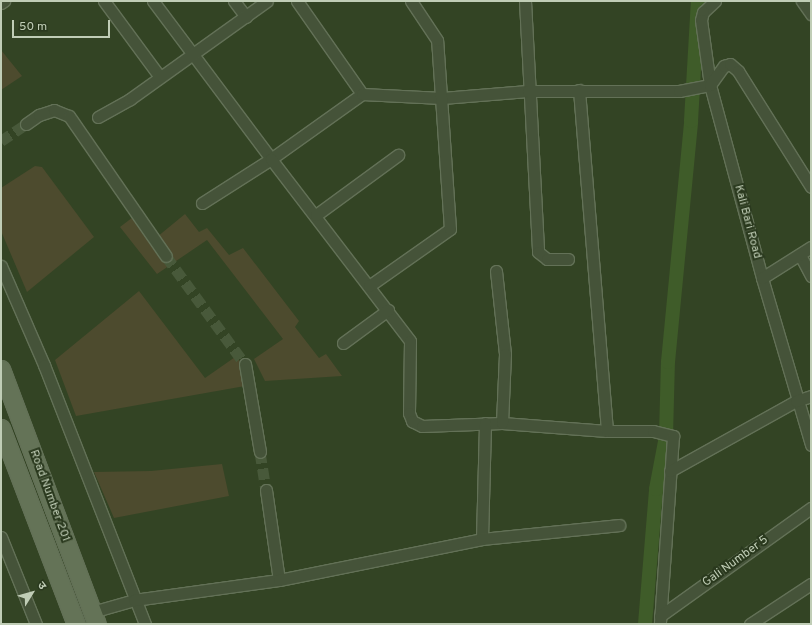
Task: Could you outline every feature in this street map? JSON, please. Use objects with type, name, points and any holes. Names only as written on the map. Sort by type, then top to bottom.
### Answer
[{"type":"main road","name":"Road Number 201","points":[[1,369],[94,618]]},
{"type":"main road","name":"Road Number 201","points":[[1,428],[76,624]]},
{"type":"street","points":[[1,4],[4,1]]},
{"type":"street","points":[[104,1],[160,77]]},
{"type":"street","points":[[153,1],[192,55],[271,159],[316,215],[410,341],[409,413],[412,421],[422,426],[502,423],[607,431],[653,431],[672,435],[675,440],[670,471],[660,620]]},
{"type":"street","points":[[234,1],[246,17]]},
{"type":"street","points":[[98,118],[192,55],[267,1]]},
{"type":"street","points":[[297,1],[362,94]]},
{"type":"street","points":[[369,286],[450,229],[437,40],[411,1]]},
{"type":"street","points":[[525,1],[528,91],[538,252],[544,258],[568,259]]},
{"type":"street","name":"Kali Bari Road","points":[[715,1],[703,12],[701,20],[710,85],[796,401],[811,445]]},
{"type":"street","points":[[802,1],[811,14]]},
{"type":"street","points":[[202,203],[271,159],[362,94],[442,98],[528,91],[695,90],[710,85],[724,66],[734,66],[811,187]]},
{"type":"street","points":[[578,90],[607,431]]},
{"type":"street","points":[[26,124],[39,115],[54,110],[69,116],[166,256]]},
{"type":"street","points":[[316,215],[398,155]]},
{"type":"street","points":[[762,278],[811,247]]},
{"type":"street","points":[[800,255],[811,276]]},
{"type":"street","points":[[1,266],[44,365],[134,600],[145,624]]},
{"type":"street","points":[[496,271],[505,354],[502,423]]},
{"type":"street","points":[[343,343],[388,310]]},
{"type":"street","points":[[245,364],[260,452]]},
{"type":"street","points":[[670,471],[796,401],[811,396]]},
{"type":"street","points":[[482,539],[485,423]]},
{"type":"street","points":[[266,490],[279,580]]},
{"type":"street","name":"Gali Number 5","points":[[660,620],[811,508]]},
{"type":"street","points":[[94,618],[134,600],[279,580],[482,539],[619,525]]},
{"type":"street","points":[[1,537],[36,624]]},
{"type":"street","points":[[750,624],[811,584]]},
{"type":"shaded area","points":[[1,50],[22,76],[1,90]]},
{"type":"shaded area","points":[[35,166],[42,167],[94,237],[27,292],[1,231],[1,188]]},
{"type":"shaded area","points":[[137,214],[157,237],[185,214],[199,232],[207,228],[229,255],[243,248],[299,321],[295,327],[319,358],[326,354],[342,376],[265,381],[254,359],[283,339],[207,240],[157,274],[120,227]]},
{"type":"shaded area","points":[[139,291],[205,378],[238,355],[245,386],[76,416],[55,360]]},
{"type":"shaded area","points":[[222,464],[229,496],[114,518],[94,472],[151,471]]},
{"type":"waterway","points":[[645,624],[656,489],[666,436],[668,362],[691,121],[698,1]]},
{"type":"tunnel","points":[[1,141],[26,124]]},
{"type":"tunnel","points":[[166,256],[245,364]]},
{"type":"tunnel","points":[[260,452],[266,490]]}]
